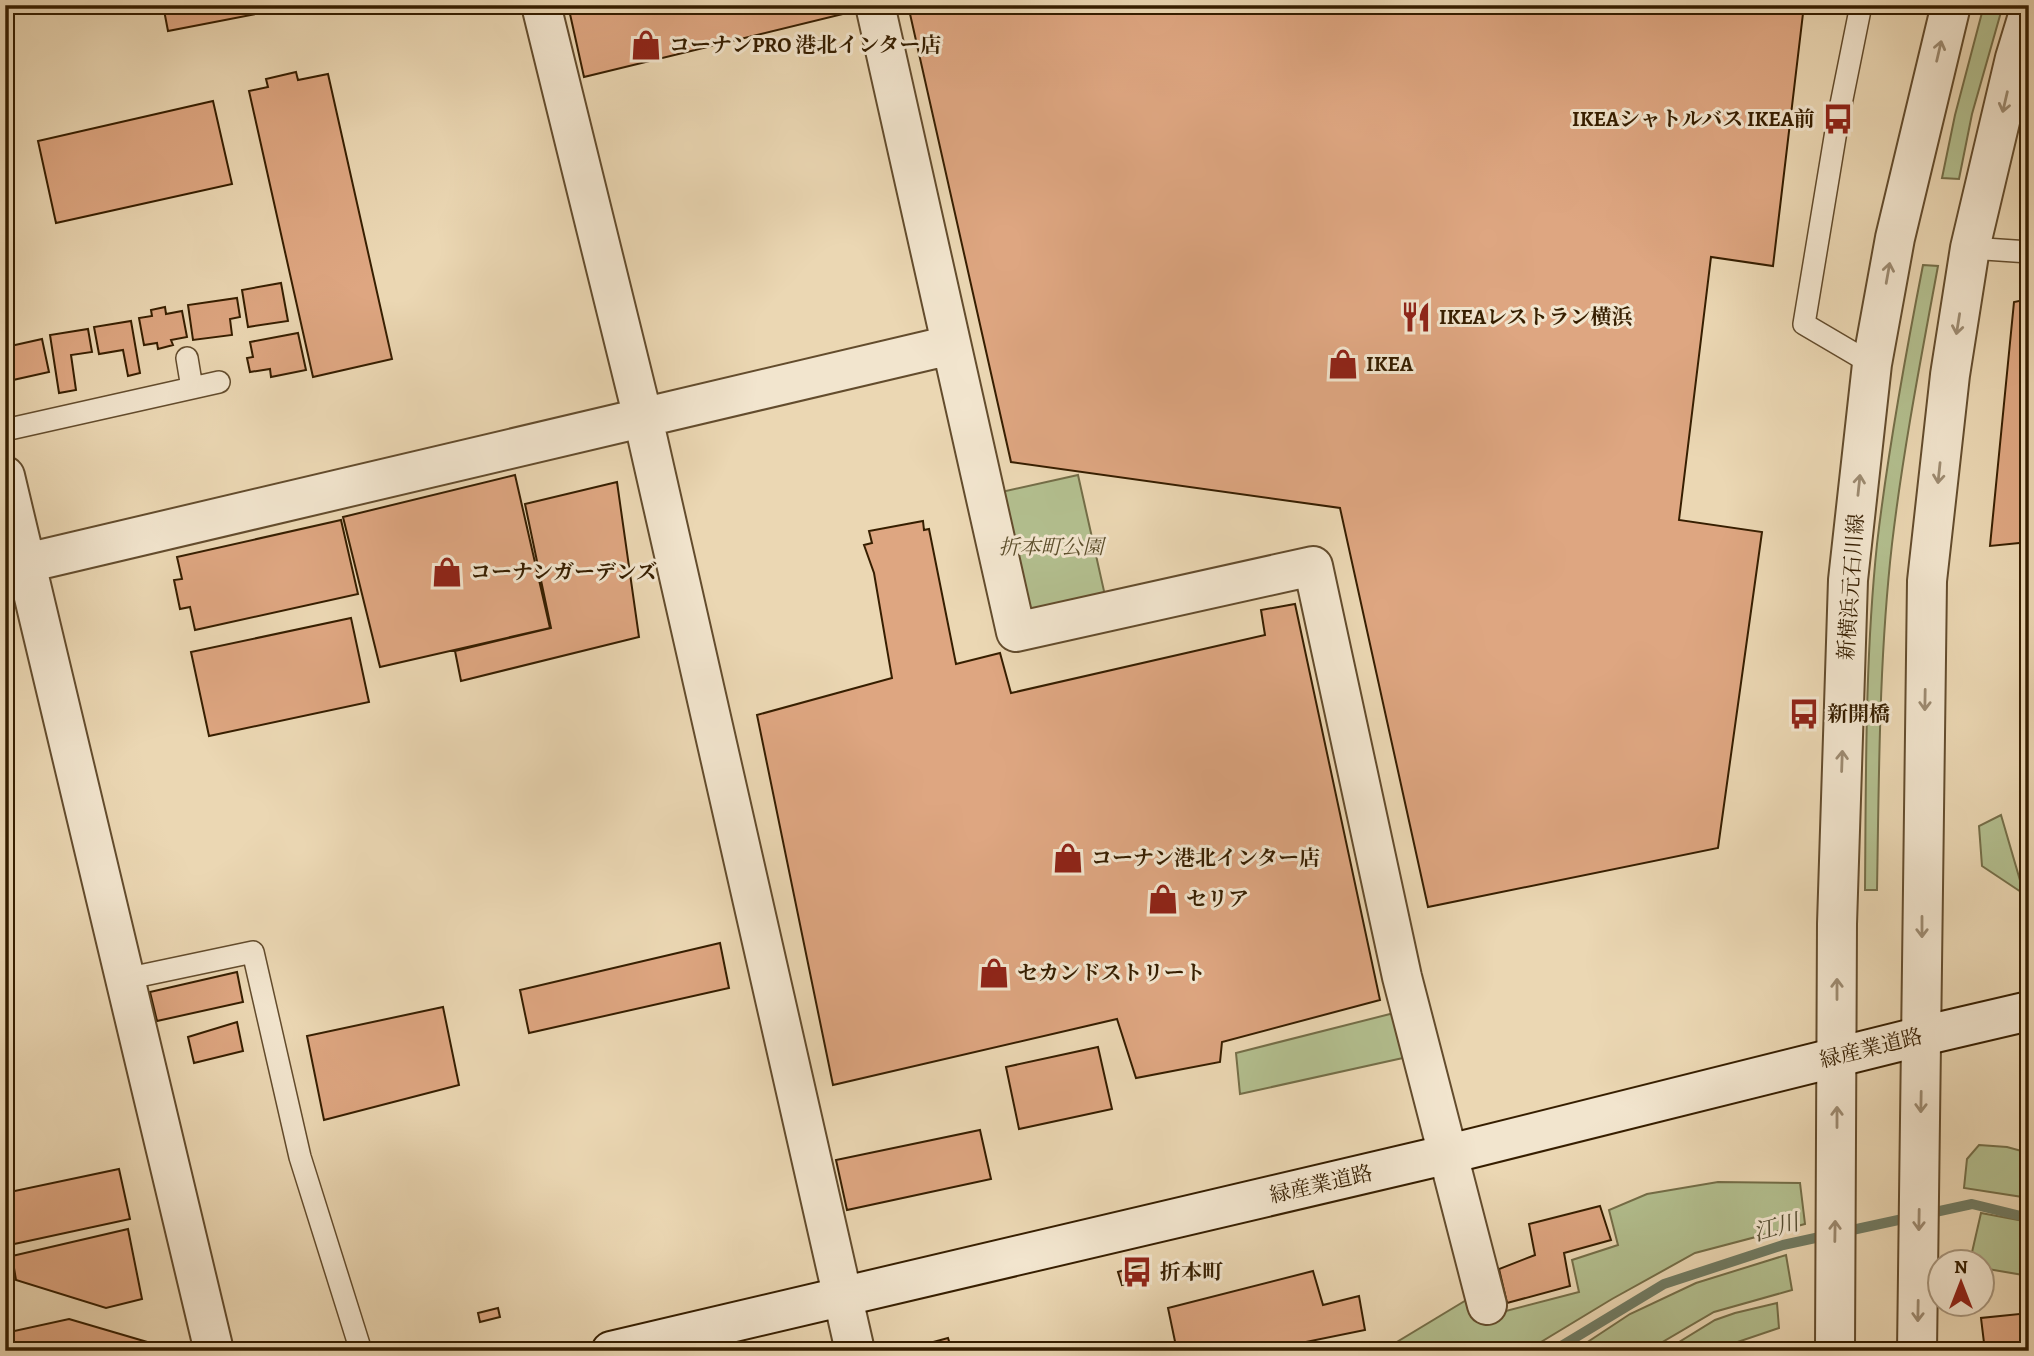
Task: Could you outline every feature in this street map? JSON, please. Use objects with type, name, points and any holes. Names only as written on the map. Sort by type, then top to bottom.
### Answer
[{"type":"street","points":[[541,5],[643,418],[855,1351]]},
{"type":"street","points":[[875,5],[1016,632],[1312,566],[1402,976],[1487,1305]]},
{"type":"street","name":"新横浜元石川線","points":[[1835,1351],[1837,924],[1848,580],[1872,364],[1895,238],[1951,5]]},
{"type":"street","points":[[1917,1351],[1927,581],[1950,375],[1970,248],[2015,58],[2029,12]]},
{"type":"street","points":[[15,566],[951,345]]},
{"type":"street","points":[[5,475],[15,566],[125,979],[214,1351]]},
{"type":"street","name":"緑産業道路","points":[[611,1351],[1449,1154],[2029,1011]]},
{"type":"lane","points":[[1861,5],[1838,118],[1804,324],[1872,364]]},
{"type":"lane","points":[[1970,248],[2029,252]]},
{"type":"lane","points":[[187,358],[192,388]]},
{"type":"lane","points":[[5,430],[219,382]]},
{"type":"lane","points":[[125,979],[253,952],[300,1157],[361,1351]]},
{"type":"green space","points":[[1984,5],[2003,5],[1972,114],[1959,179],[1942,178],[1955,115]]},
{"type":"green space","points":[[1923,265],[1938,266],[1896,509],[1882,673],[1877,890],[1865,890],[1868,674],[1873,587],[1886,474]]},
{"type":"green space","name":"折本町公園","points":[[1078,475],[1106,600],[1025,619],[997,493]]},
{"type":"green space","points":[[2001,815],[2024,894],[1982,866],[1979,826]]},
{"type":"green space","points":[[1398,1012],[1412,1056],[1240,1094],[1236,1053]]},
{"type":"green space","points":[[1979,1145],[2007,1147],[2029,1153],[2029,1198],[1964,1188],[1967,1159]]},
{"type":"green space","points":[[1718,1182],[1800,1183],[1805,1224],[1695,1253],[1526,1351],[1382,1351],[1473,1296],[1479,1318],[1579,1292],[1572,1260],[1618,1245],[1609,1210],[1647,1194]]},
{"type":"green space","points":[[1981,1213],[2029,1222],[2029,1276],[1996,1270],[1996,1248],[1973,1248]]},
{"type":"green space","points":[[1786,1255],[1792,1290],[1714,1312],[1647,1351],[1574,1351],[1630,1314],[1696,1283]]},
{"type":"green space","points":[[1777,1303],[1779,1328],[1711,1351],[1674,1351],[1671,1347],[1715,1320]]},
{"type":"building","points":[[163,5],[302,5],[168,31]]},
{"type":"building","name":"コーナンPRO 港北インター店","points":[[568,5],[846,5],[847,13],[584,77]]},
{"type":"building","name":"IKEA","points":[[908,5],[1804,5],[1773,266],[1711,257],[1679,520],[1762,532],[1718,848],[1428,907],[1340,508],[1011,462]]},
{"type":"building","points":[[296,72],[298,80],[328,74],[392,359],[313,377],[249,91],[268,87],[266,79]]},
{"type":"building","points":[[213,101],[232,184],[56,223],[38,141]]},
{"type":"building","points":[[281,283],[288,321],[248,327],[242,290]]},
{"type":"building","points":[[237,298],[240,317],[230,319],[232,335],[193,340],[188,305]]},
{"type":"building","points":[[2029,299],[2029,542],[1990,546],[2014,302]]},
{"type":"building","points":[[165,307],[166,314],[182,311],[187,337],[171,340],[173,345],[158,349],[157,343],[144,345],[139,318],[152,316],[151,310]]},
{"type":"building","points":[[131,321],[140,373],[128,376],[123,350],[99,354],[94,327]]},
{"type":"building","points":[[88,329],[92,352],[71,355],[76,390],[59,393],[50,335]]},
{"type":"building","points":[[298,333],[306,370],[271,377],[270,369],[250,372],[247,358],[253,357],[250,342]]},
{"type":"building","points":[[42,339],[49,372],[13,380],[6,347]]},
{"type":"building","name":"コーナンガーデンズ","points":[[515,475],[550,628],[380,667],[343,517]]},
{"type":"building","points":[[617,482],[639,637],[461,681],[455,651],[551,628],[525,504]]},
{"type":"building","points":[[341,520],[358,594],[195,630],[190,607],[180,609],[174,580],[182,579],[177,557]]},
{"type":"building","name":"コーナン港北インター店","points":[[923,521],[924,530],[929,529],[956,664],[1000,653],[1011,693],[1265,635],[1261,610],[1295,604],[1380,1000],[1222,1042],[1220,1062],[1136,1078],[1117,1019],[833,1085],[757,715],[892,678],[874,573],[864,545],[872,543],[869,531]]},
{"type":"building","points":[[351,618],[369,702],[209,736],[191,652]]},
{"type":"building","points":[[720,943],[729,988],[529,1033],[520,990]]},
{"type":"building","points":[[237,972],[243,1002],[157,1021],[150,992]]},
{"type":"building","points":[[443,1007],[459,1085],[324,1120],[307,1036]]},
{"type":"building","points":[[237,1022],[243,1051],[194,1063],[188,1037]]},
{"type":"building","points":[[1098,1047],[1112,1109],[1019,1129],[1006,1067]]},
{"type":"building","points":[[980,1130],[991,1179],[847,1210],[836,1160]]},
{"type":"building","points":[[119,1169],[130,1219],[5,1246],[5,1193]]},
{"type":"building","points":[[1600,1206],[1611,1240],[1564,1253],[1570,1286],[1507,1303],[1499,1269],[1535,1255],[1529,1224]]},
{"type":"building","points":[[128,1229],[142,1299],[106,1308],[16,1280],[12,1256]]},
{"type":"building","points":[[1145,1264],[1149,1277],[1122,1285],[1118,1272]]},
{"type":"building","points":[[1313,1271],[1323,1305],[1359,1296],[1365,1330],[1261,1351],[1177,1351],[1168,1308]]},
{"type":"building","points":[[498,1308],[500,1317],[480,1322],[478,1313]]},
{"type":"building","points":[[2029,1313],[2029,1351],[1985,1351],[1981,1318]]},
{"type":"building","points":[[69,1319],[178,1351],[5,1351],[5,1333]]},
{"type":"building","points":[[948,1338],[952,1351],[900,1351]]},
{"type":"waterway","name":"江川","points":[[1553,1351],[1664,1284],[1783,1245],[1972,1204],[2029,1218]]},
{"type":"place","name":"コーナンPRO 港北インター店","points":[[646,45]]},
{"type":"place","name":"IKEAシャトルバス IKEA前","points":[[1838,119]]},
{"type":"place","name":"IKEAレストラン横浜","points":[[1416,317]]},
{"type":"place","name":"IKEA","points":[[1343,364]]},
{"type":"place","name":"コーナンガーデンズ","points":[[447,572]]},
{"type":"place","name":"新開橋","points":[[1804,714]]},
{"type":"place","name":"コーナン港北インター店","points":[[1068,858]]},
{"type":"place","name":"セリア","points":[[1163,899]]},
{"type":"place","name":"セカンドストリート","points":[[994,973]]},
{"type":"place","name":"折本町","points":[[1137,1272]]}]
